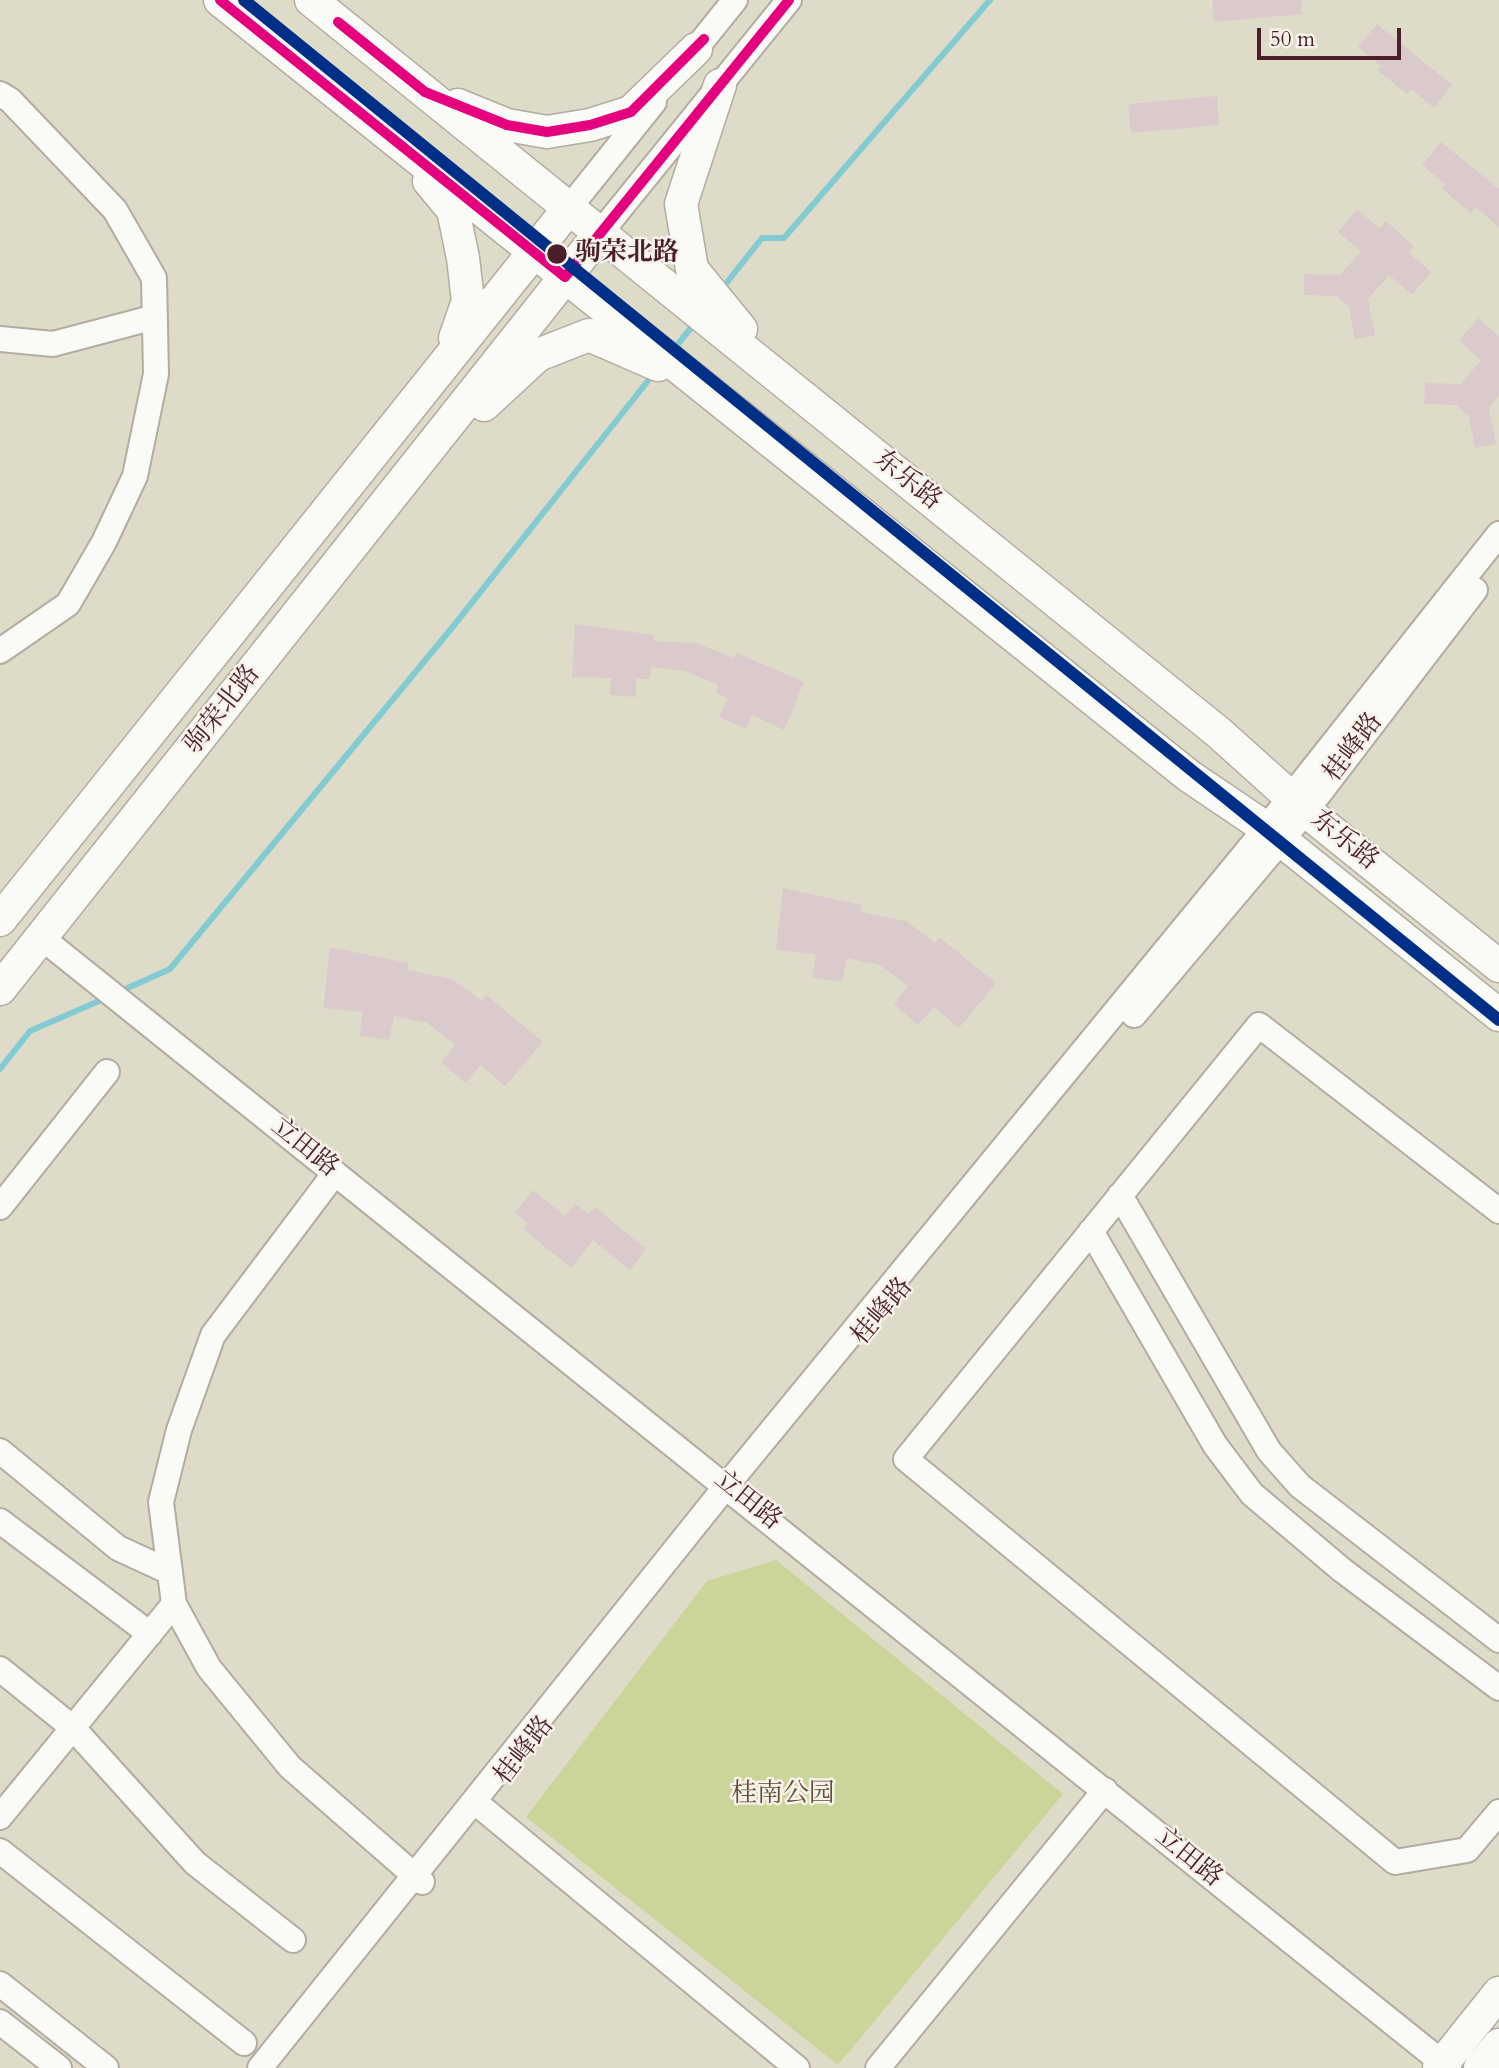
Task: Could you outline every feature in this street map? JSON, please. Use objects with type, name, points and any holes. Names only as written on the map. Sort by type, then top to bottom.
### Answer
[{"type":"main road","name":"东乐路","points":[[220,0],[565,276],[670,366],[1188,776],[1274,834],[1499,1015]]},
{"type":"main road","name":"东乐路","points":[[311,0],[569,208],[708,306],[805,398],[1218,732],[1298,803],[1499,966]]},
{"type":"main road","points":[[425,92],[507,125],[547,132],[590,125],[631,112],[696,49]]},
{"type":"main road","points":[[708,306],[692,269],[681,204],[720,85]]},
{"type":"main road","points":[[403,147],[453,211],[463,258],[468,301],[446,360]]},
{"type":"main road","points":[[3,912],[569,208]]},
{"type":"main road","name":"驹荣北路","points":[[0,989],[601,232]]},
{"type":"main road","points":[[415,466],[538,355],[589,335],[670,366]]},
{"type":"main road","points":[[1443,2067],[1499,1993]]},
{"type":"main road","points":[[1480,2068],[1499,2045]]},
{"type":"street","points":[[569,208],[735,0]]},
{"type":"street","points":[[601,232],[789,0]]},
{"type":"street","points":[[0,94],[10,100],[115,210],[154,278],[156,374],[135,476],[104,542],[68,604],[0,651]]},
{"type":"street","points":[[0,339],[52,344],[155,317]]},
{"type":"street","points":[[1298,803],[1499,534]]},
{"type":"street","name":"桂峰路","points":[[271,2068],[418,1879],[481,1807],[730,1487],[1274,834],[1499,559]]},
{"type":"street","name":"立田路","points":[[42,938],[730,1487],[1443,2067]]},
{"type":"street","points":[[1499,1211],[1259,1025],[906,1459],[1395,1862],[1467,1850],[1499,1812]]},
{"type":"street","points":[[0,1207],[107,1072]]},
{"type":"street","points":[[335,1173],[213,1335],[179,1430],[161,1502],[174,1604],[209,1668],[290,1767],[418,1879]]},
{"type":"street","points":[[1120,1195],[1269,1451],[1300,1486],[1499,1640]]},
{"type":"street","points":[[1091,1231],[1215,1445],[1252,1494],[1342,1570],[1499,1688]]},
{"type":"street","points":[[0,1451],[118,1548],[170,1572]]},
{"type":"street","points":[[260,2068],[418,1879],[730,1487]]},
{"type":"street","points":[[0,1521],[150,1634]]},
{"type":"street","points":[[0,1818],[174,1604]]},
{"type":"street","points":[[0,1669],[73,1728],[195,1863],[293,1940]]},
{"type":"street","points":[[878,2068],[1105,1790]]},
{"type":"street","points":[[481,1807],[797,2068]]},
{"type":"street","points":[[0,1851],[244,2043]]},
{"type":"street","points":[[0,1984],[106,2068]]},
{"type":"street","points":[[0,2022],[59,2068]]},
{"type":"green space","name":"桂南公园","points":[[776,1560],[1063,1794],[838,2065],[526,1817],[707,1581]]},
{"type":"building","points":[[1212,0],[1301,0],[1302,14],[1214,22]]},
{"type":"building","points":[[1377,24],[1452,85],[1434,108],[1411,89],[1407,94],[1377,70],[1381,66],[1358,47]]},
{"type":"building","points":[[1217,96],[1219,125],[1131,133],[1128,104]]},
{"type":"building","points":[[1441,142],[1499,189],[1499,227],[1475,207],[1471,213],[1442,189],[1445,184],[1422,165]]},
{"type":"building","points":[[1357,209],[1380,229],[1386,221],[1414,246],[1409,253],[1431,272],[1412,295],[1389,275],[1368,299],[1375,335],[1355,339],[1349,307],[1336,296],[1304,295],[1304,274],[1340,275],[1361,251],[1338,232]]},
{"type":"building","points":[[1478,318],[1499,336],[1499,396],[1489,408],[1496,444],[1475,448],[1469,416],[1456,405],[1424,404],[1425,383],[1461,384],[1481,360],[1459,341]]},
{"type":"building","points":[[575,624],[654,635],[654,641],[696,643],[734,658],[736,653],[804,682],[784,730],[752,715],[746,729],[719,717],[728,698],[716,693],[719,685],[685,671],[651,667],[650,679],[636,679],[636,697],[610,695],[611,678],[572,677]]},
{"type":"building","points":[[783,888],[861,905],[861,912],[906,921],[935,943],[939,937],[996,983],[959,1028],[934,1007],[918,1025],[894,1004],[908,986],[880,965],[847,958],[842,982],[812,977],[816,954],[776,950]]},
{"type":"building","points":[[330,947],[408,963],[408,970],[452,979],[482,1001],[486,995],[543,1042],[505,1086],[481,1065],[465,1083],[441,1062],[455,1045],[427,1023],[394,1016],[389,1040],[359,1036],[363,1012],[323,1008]]},
{"type":"building","points":[[533,1190],[565,1216],[575,1204],[589,1214],[595,1207],[646,1249],[630,1270],[593,1240],[571,1268],[523,1229],[528,1223],[515,1213]]},
{"type":"waterway","points":[[721,290],[762,238],[784,238],[990,0]]},
{"type":"waterway","points":[[673,350],[695,323]]},
{"type":"waterway","points":[[119,992],[170,969],[451,629],[655,372]]},
{"type":"waterway","points":[[0,1069],[30,1031],[106,998]]},
{"type":"transit line","points":[[220,0],[565,277],[789,0]]},
{"type":"transit line","points":[[244,0],[1499,1020]]},
{"type":"transit line","points":[[338,22],[425,92],[507,125],[547,132],[590,125],[631,112],[704,39]]},
{"type":"place","name":"驹荣北路","points":[[557,254]]}]
